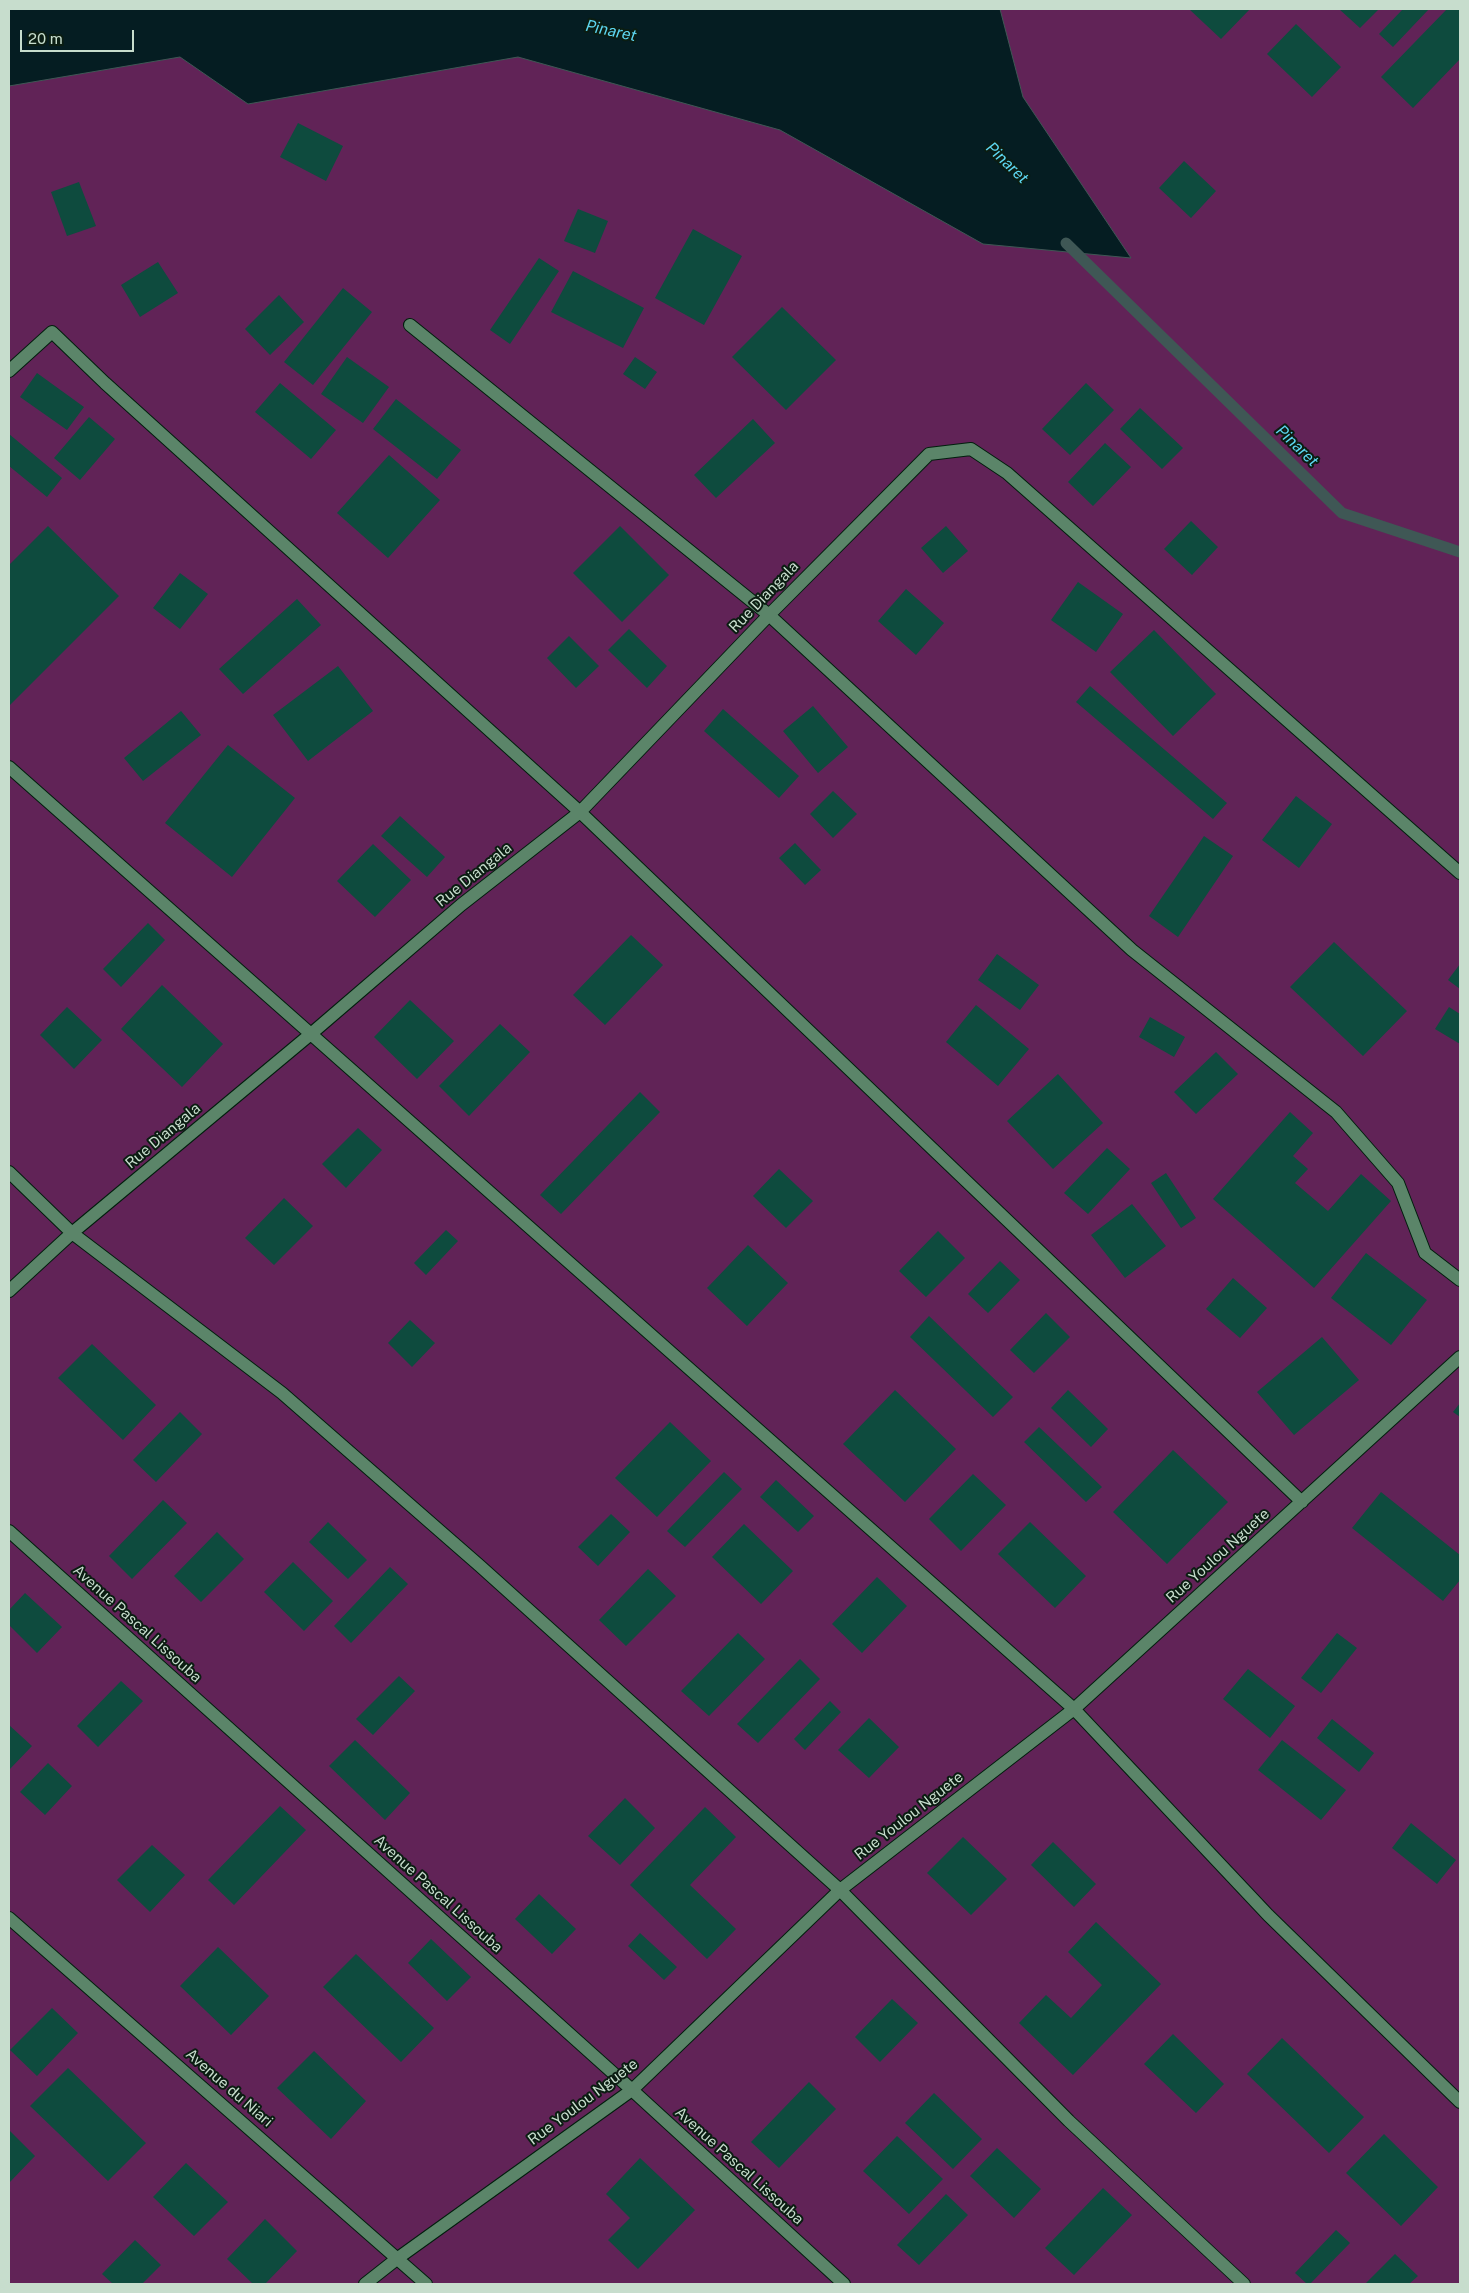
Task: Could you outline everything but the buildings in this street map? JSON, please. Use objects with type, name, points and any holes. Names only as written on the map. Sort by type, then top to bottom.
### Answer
[{"type":"street","points":[[410,325],[769,615],[1132,950],[1336,1112],[1398,1183],[1425,1253],[1460,1280]]},
{"type":"street","points":[[9,371],[52,332],[112,390],[580,812],[1302,1502]]},
{"type":"street","name":"Rue Diangala","points":[[9,1291],[72,1233],[312,1033],[461,905],[580,812],[769,615],[929,454],[971,449],[1007,473],[1460,873]]},
{"type":"street","points":[[9,767],[312,1033],[1074,1709],[1268,1915],[1460,2102]]},
{"type":"street","points":[[9,1172],[72,1233],[282,1394],[480,1566],[840,1890],[1070,2121],[1244,2284]]},
{"type":"street","name":"Rue Youlou Nguete","points":[[365,2284],[398,2258],[632,2090],[840,1890],[1074,1709],[1460,1357]]},
{"type":"street","name":"Avenue Pascal Lissouba","points":[[9,1531],[632,2090],[844,2284]]},
{"type":"street","name":"Avenue du Niari","points":[[9,1918],[426,2284]]},
{"type":"shaded area","points":[[9,9],[1460,9],[1460,2284],[9,2284]]},
{"type":"water","points":[[9,9],[1000,9],[1023,97],[1131,258],[983,244],[780,130],[518,57],[248,104],[180,57],[9,86]]},
{"type":"waterway","name":"Pinaret","points":[[1066,243],[1342,513],[1460,552]]}]
